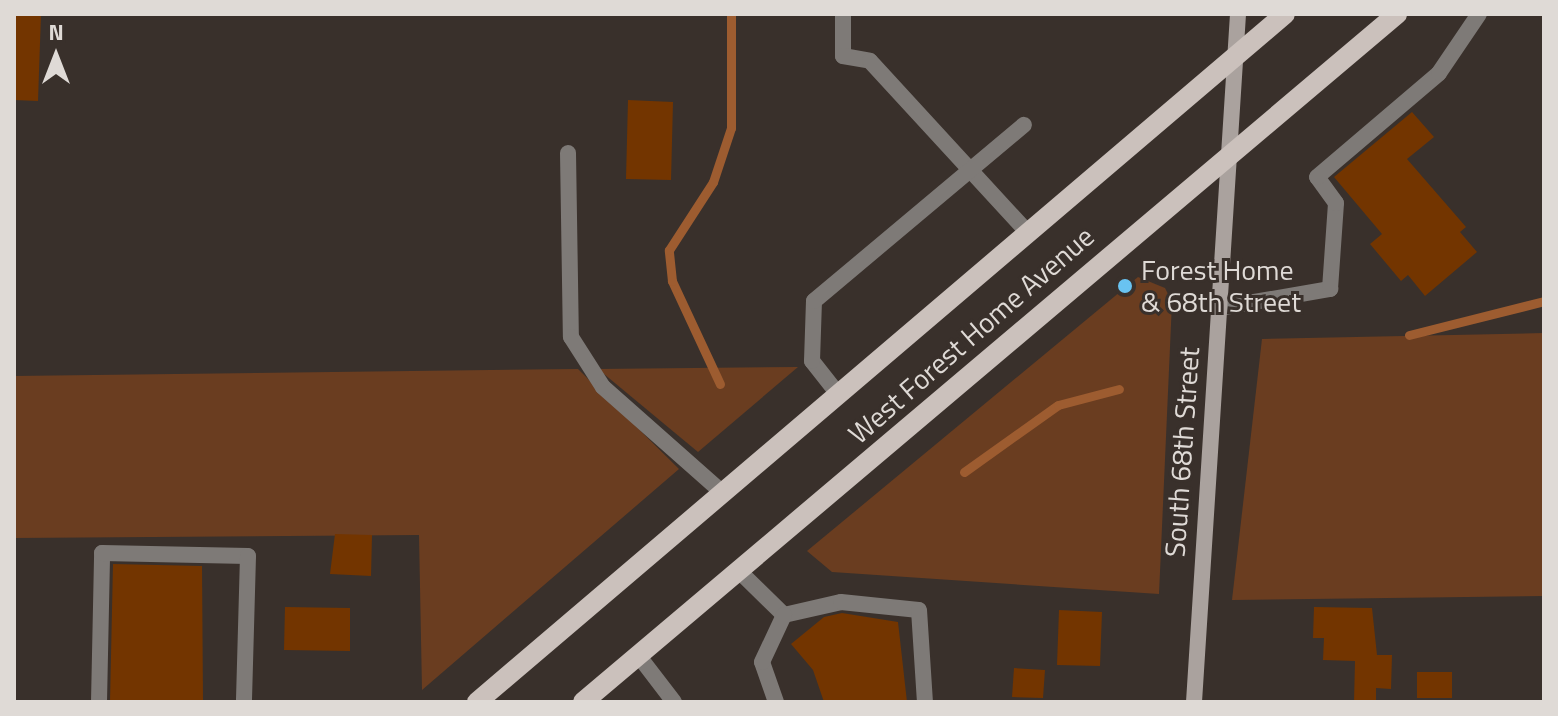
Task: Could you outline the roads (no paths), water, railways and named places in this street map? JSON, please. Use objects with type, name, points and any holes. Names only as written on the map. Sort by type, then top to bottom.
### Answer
[{"type":"main road","name":"West Forest Home Avenue","points":[[477,702],[1285,14]]},
{"type":"main road","name":"West Forest Home Avenue","points":[[583,702],[1397,14]]},
{"type":"street","name":"South 68th Street","points":[[1194,702],[1238,14]]},
{"type":"lane","points":[[843,14],[843,56],[870,61],[1027,232]]},
{"type":"lane","points":[[1219,308],[1330,289],[1336,203],[1317,177],[1439,73],[1479,14]]},
{"type":"lane","points":[[838,394],[812,361],[814,301],[1024,125]]},
{"type":"lane","points":[[568,153],[571,337],[603,387],[723,493]]},
{"type":"lane","points":[[99,702],[102,553],[248,556],[244,702]]},
{"type":"lane","points":[[738,570],[784,615]]},
{"type":"lane","points":[[784,615],[841,602],[919,610],[925,702]]},
{"type":"lane","points":[[776,702],[762,662],[784,615]]},
{"type":"lane","points":[[638,655],[674,702]]},
{"type":"waterway","points":[[720,384],[672,281],[669,250],[713,182],[731,128],[731,14]]},
{"type":"waterway","points":[[1409,335],[1544,301]]},
{"type":"waterway","points":[[964,472],[1058,405],[1119,389]]},
{"type":"place","name":"Forest Home & 68th Street","points":[[1125,286]]}]
